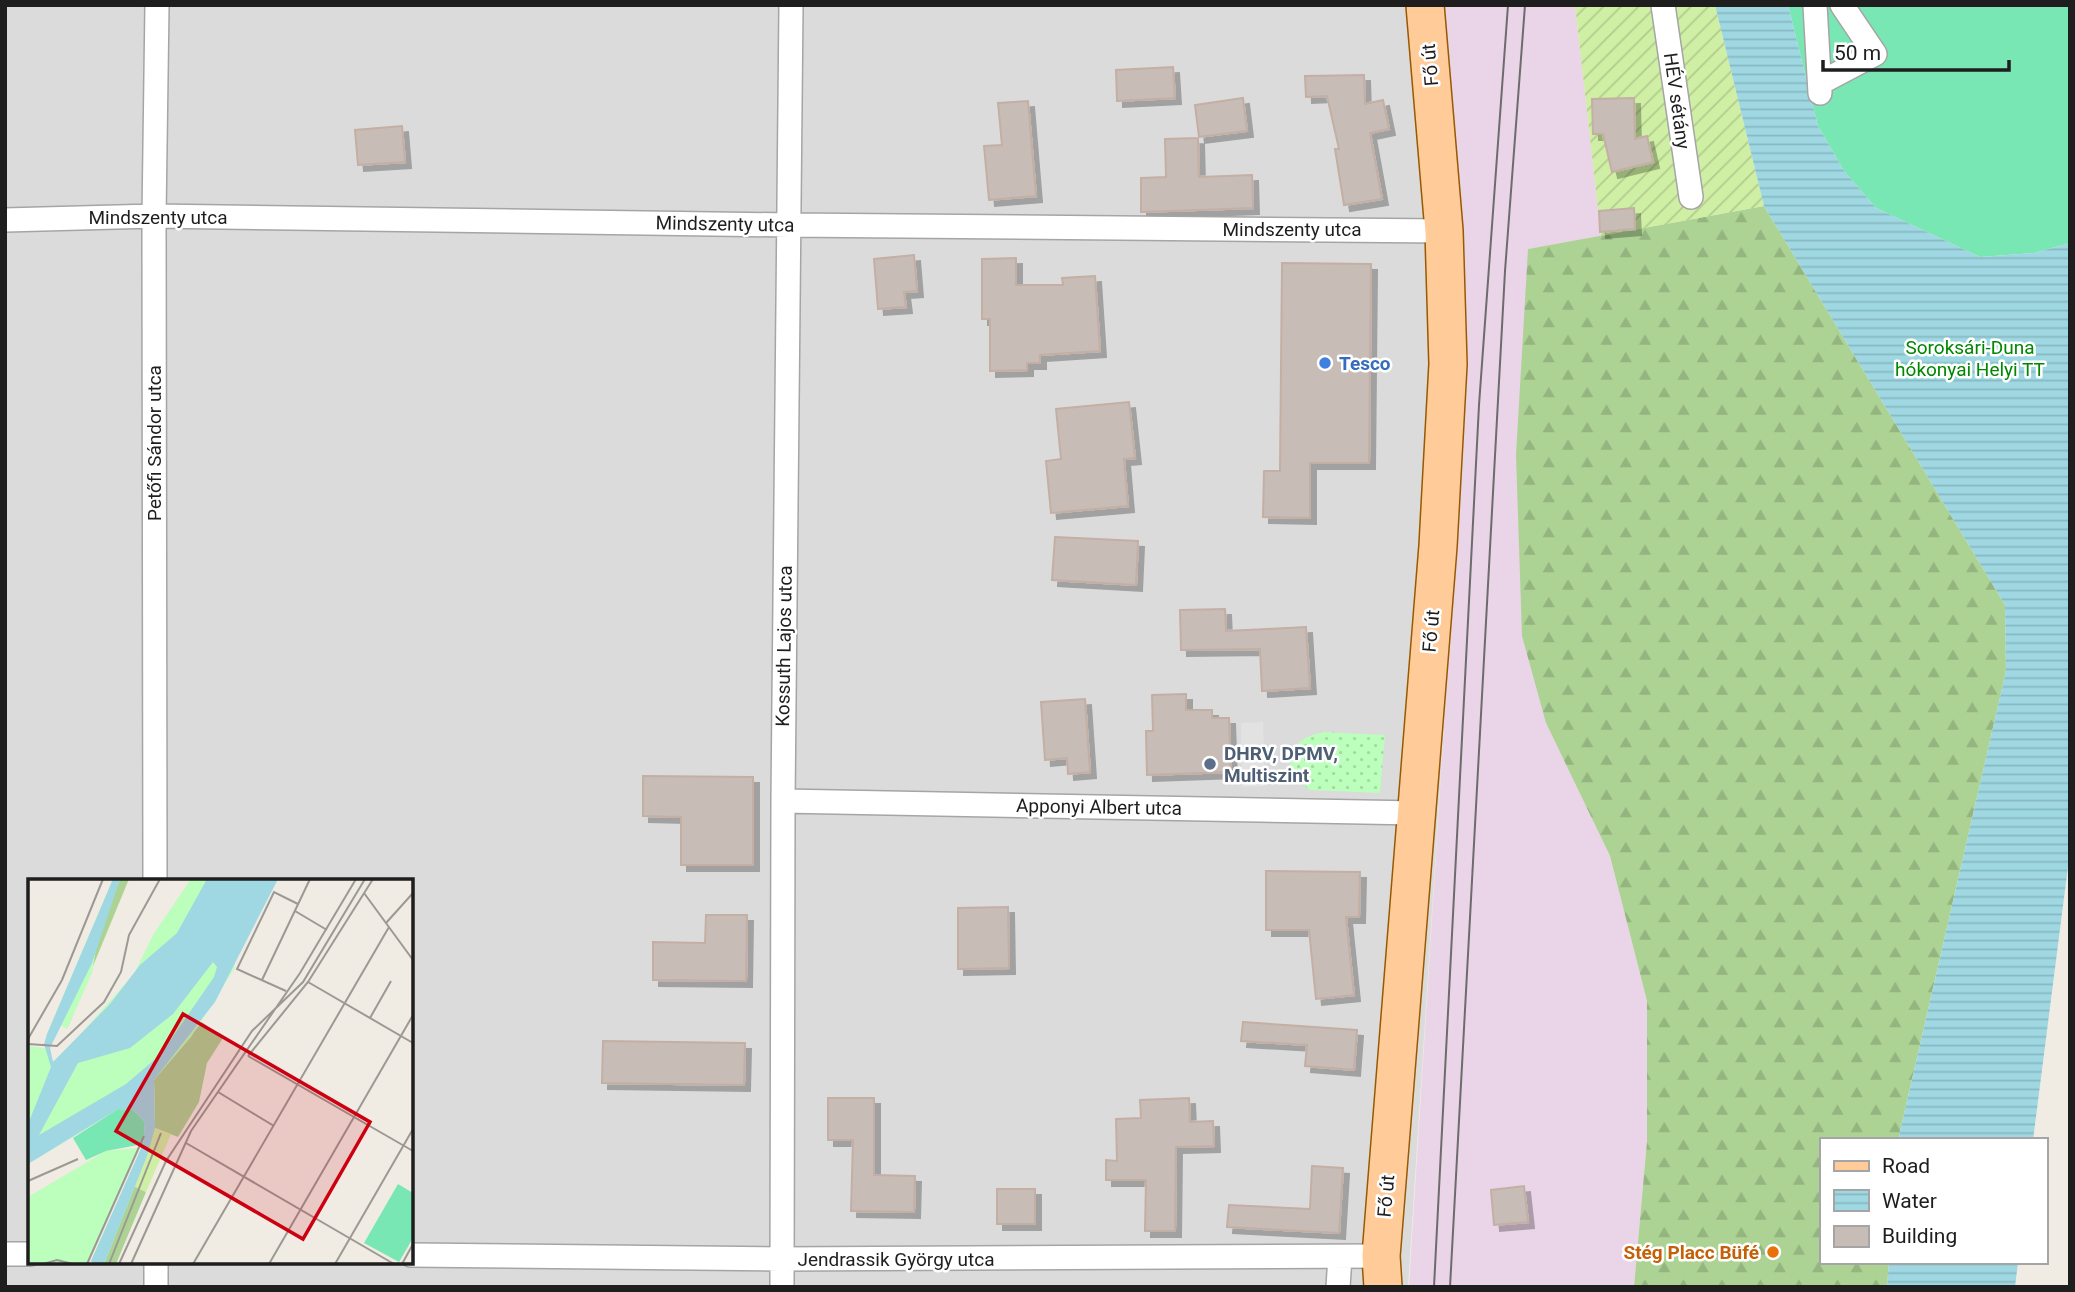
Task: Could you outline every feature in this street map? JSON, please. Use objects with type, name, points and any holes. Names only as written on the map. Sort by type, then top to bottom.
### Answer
[{"type":"main road","name":"Fő út","points":[[1379,1276],[1438,546],[1446,390],[1444,231],[1425,5]]},
{"type":"street","name":"Petőfi Sándor utca","points":[[155,879],[154,216],[157,5]]},
{"type":"street","name":"Kossuth Lajos utca","points":[[782,1287],[790,5]]},
{"type":"street","name":"HÉV sétány","points":[[1663,5],[1691,197]]},
{"type":"street","points":[[1815,5],[1820,88],[1875,54],[1842,5]]},
{"type":"street","name":"Mindszenty utca","points":[[5,220],[154,216],[1444,231]]},
{"type":"street","name":"Apponyi Albert utca","points":[[783,801],[1416,813]]},
{"type":"street","points":[[5,1254],[28,1254]]},
{"type":"street","name":"Jendrassik György utca","points":[[413,1255],[781,1259],[1340,1257],[1379,1276]]},
{"type":"street","points":[[1338,1287],[1340,1257]]},
{"type":"street","points":[[156,1264],[156,1287]]},
{"type":"shaded area","points":[[5,5],[1439,5],[1461,192],[1456,534],[1408,1287],[5,1287]]},
{"type":"shaded area","points":[[1439,5],[1575,5],[1601,236],[1528,249],[1546,723],[1610,856],[1647,1001],[1647,1141],[1634,1287],[1409,1287],[1456,534],[1461,192]]},
{"type":"shaded area","points":[[1263,722],[1265,786],[1242,787],[1241,723]]},
{"type":"green space","points":[[1575,5],[1715,5],[1764,206],[1601,236]]},
{"type":"green space","points":[[1788,5],[2070,5],[2070,243],[2034,253],[1980,257],[1876,208],[1844,171],[1818,126]]},
{"type":"green space","points":[[1764,206],[2005,605],[2006,671],[1898,1138],[1820,1138],[1820,1264],[1889,1264],[1887,1287],[1634,1287],[1647,1141],[1647,1001],[1610,856],[1546,723],[1522,636],[1516,455],[1528,249]]},
{"type":"green space","points":[[1324,732],[1385,735],[1380,793],[1311,790],[1300,783],[1290,765],[1291,756],[1302,741],[1311,735]]},
{"type":"water","name":"Soroksári-Duna hókonyai Helyi TT","points":[[1715,5],[1788,5],[1818,126],[1844,171],[1876,208],[1980,257],[2034,253],[2070,243],[2070,851],[2033,1138],[1898,1138],[2006,671],[2005,605],[1764,206]]},
{"type":"water","points":[[1889,1264],[2018,1264],[2015,1287],[1887,1287]]},
{"type":"building","points":[[1173,67],[1175,98],[1117,101],[1116,70]]},
{"type":"building","points":[[1364,75],[1365,104],[1383,100],[1389,129],[1370,133],[1382,199],[1344,205],[1335,149],[1339,149],[1327,96],[1306,97],[1305,76]]},
{"type":"building","points":[[1243,98],[1247,131],[1199,137],[1195,105]]},
{"type":"building","points":[[1634,98],[1635,139],[1647,136],[1653,162],[1612,172],[1603,134],[1593,134],[1592,99]]},
{"type":"building","points":[[1028,101],[1036,196],[989,200],[984,146],[1002,145],[998,103]]},
{"type":"building","points":[[402,126],[405,162],[358,165],[355,130]]},
{"type":"building","points":[[1198,138],[1199,177],[1252,175],[1253,208],[1141,212],[1141,178],[1166,177],[1165,139]]},
{"type":"building","points":[[1634,208],[1635,229],[1600,232],[1599,211]]},
{"type":"building","points":[[914,255],[917,291],[904,292],[906,307],[878,309],[874,259]]},
{"type":"building","points":[[1016,258],[1016,285],[1063,285],[1062,278],[1095,276],[1100,351],[1040,355],[1040,363],[1027,363],[1027,370],[990,371],[990,319],[982,319],[982,259]]},
{"type":"building","name":"Tesco","points":[[1282,263],[1371,264],[1369,463],[1310,463],[1310,518],[1263,517],[1264,471],[1280,471]]},
{"type":"building","points":[[1129,402],[1135,458],[1124,459],[1128,506],[1051,513],[1046,461],[1061,459],[1056,409]]},
{"type":"building","points":[[1055,537],[1138,541],[1136,585],[1052,580]]},
{"type":"building","points":[[1225,609],[1226,631],[1306,627],[1310,688],[1262,691],[1260,649],[1181,650],[1180,610]]},
{"type":"building","points":[[1186,694],[1186,710],[1212,710],[1212,718],[1229,718],[1231,772],[1147,775],[1146,731],[1153,731],[1152,695]]},
{"type":"building","points":[[1085,699],[1090,772],[1068,774],[1067,758],[1045,760],[1041,702]]},
{"type":"building","points":[[643,776],[753,777],[753,865],[681,865],[681,817],[643,816]]},
{"type":"building","points":[[1266,871],[1360,872],[1359,917],[1346,917],[1354,995],[1316,999],[1309,930],[1266,930]]},
{"type":"building","points":[[1008,907],[1009,968],[958,969],[958,908]]},
{"type":"building","points":[[706,915],[747,915],[746,981],[653,980],[653,942],[705,943]]},
{"type":"building","points":[[1243,1022],[1357,1030],[1354,1070],[1305,1066],[1307,1045],[1241,1041]]},
{"type":"building","points":[[603,1041],[745,1043],[744,1085],[602,1083]]},
{"type":"building","points":[[828,1098],[874,1098],[874,1175],[915,1176],[914,1212],[851,1211],[853,1140],[828,1140]]},
{"type":"building","points":[[1189,1098],[1190,1122],[1213,1121],[1214,1146],[1176,1147],[1175,1231],[1145,1231],[1146,1180],[1106,1180],[1106,1160],[1117,1161],[1116,1119],[1141,1118],[1140,1100]]},
{"type":"building","points":[[1312,1166],[1343,1168],[1339,1233],[1227,1227],[1229,1205],[1310,1209]]},
{"type":"building","points":[[1524,1186],[1528,1222],[1494,1225],[1491,1190]]},
{"type":"building","points":[[997,1189],[1035,1189],[1035,1224],[997,1224]]},
{"type":"tram line","points":[[1434,1287],[1479,405],[1508,5]]},
{"type":"tram line","points":[[1450,1287],[1505,271],[1525,5]]},
{"type":"place","name":"Tesco","points":[[1325,363]]},
{"type":"place","name":"DHRV, DPMV, Multiszint","points":[[1210,764]]},
{"type":"place","name":"Stég Placc Büfé","points":[[1773,1252]]}]
